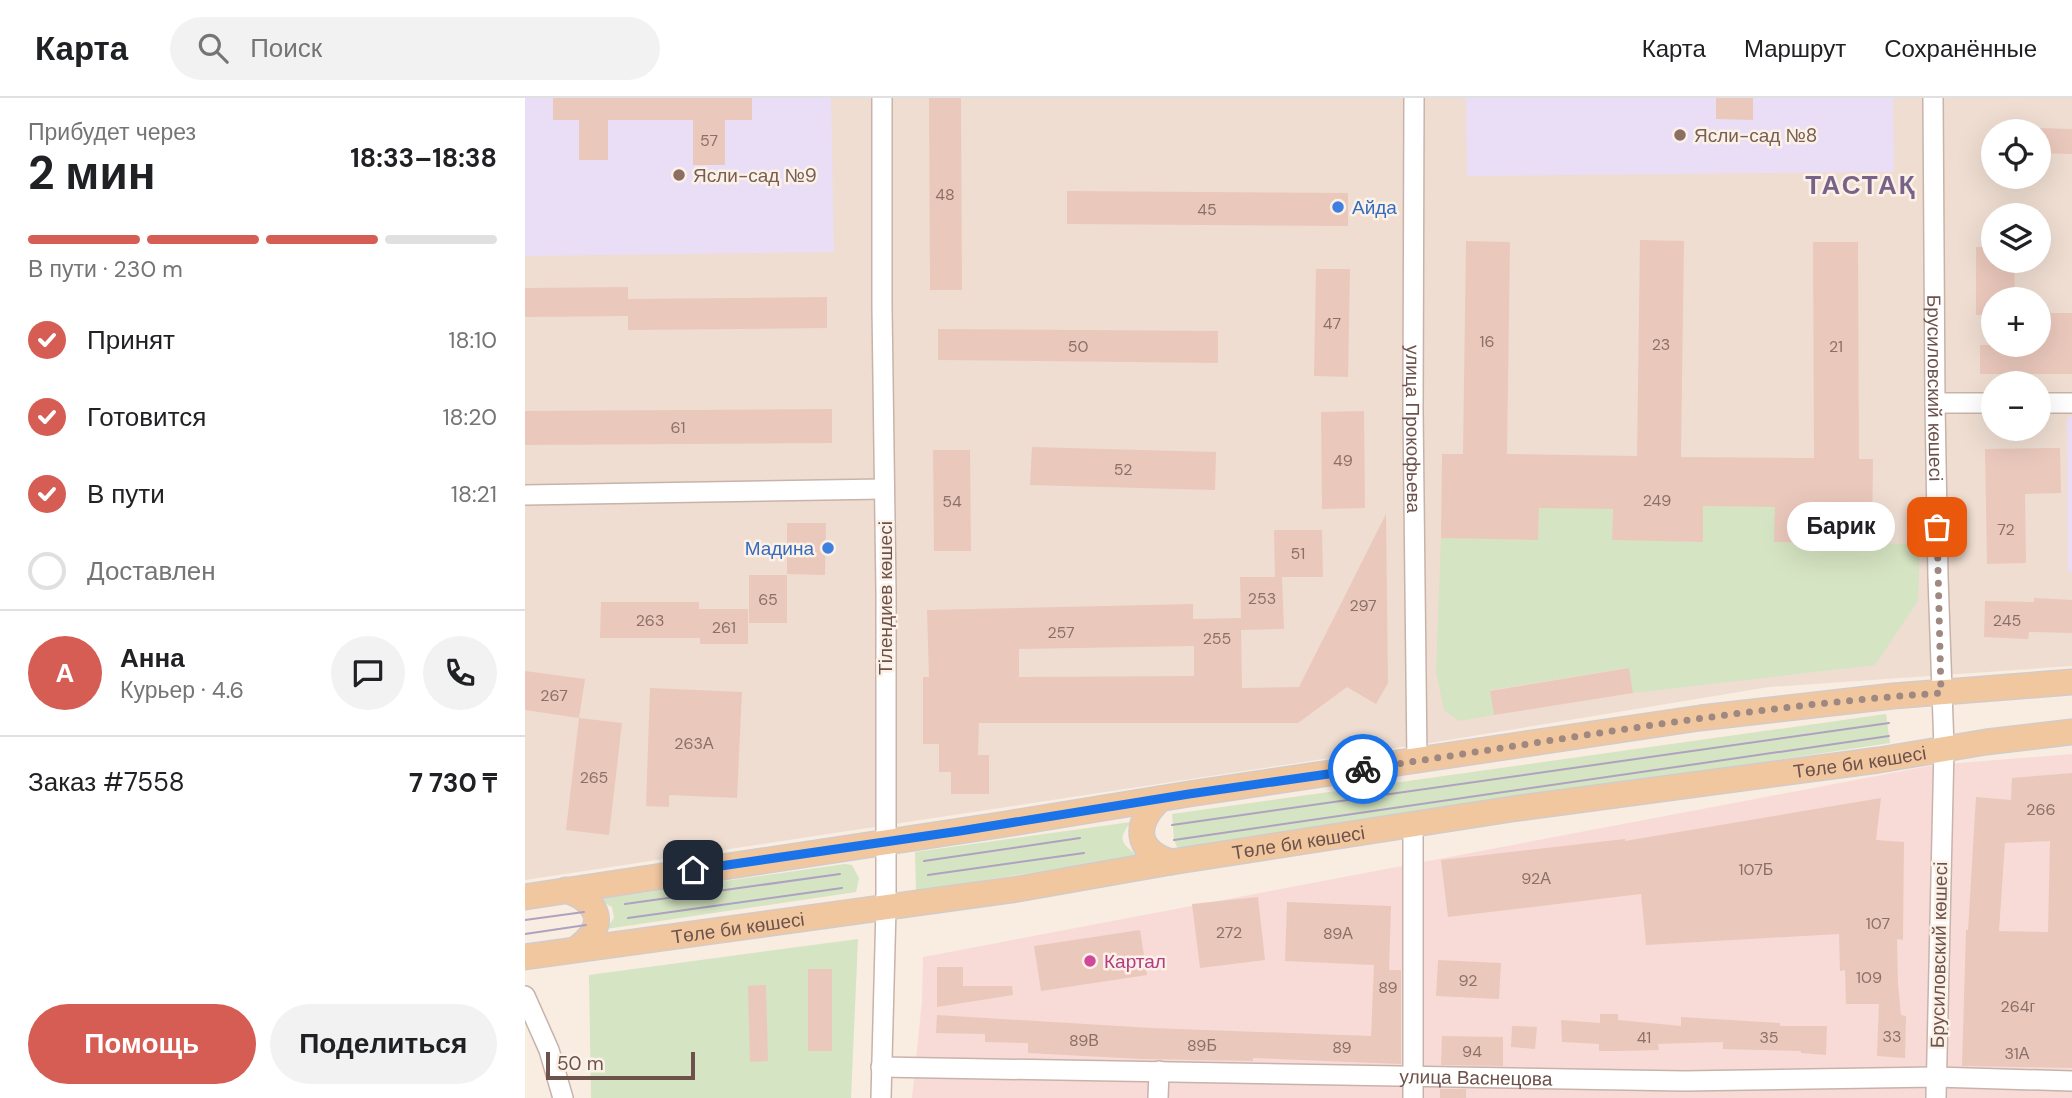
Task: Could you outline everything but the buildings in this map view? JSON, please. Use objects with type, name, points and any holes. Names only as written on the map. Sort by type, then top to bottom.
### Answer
[{"type":"main road","points":[[525,897],[1700,718],[1893,696],[2072,682]]},
{"type":"main road","name":"Төле би көшесі","points":[[525,957],[1018,889],[1512,808],[2072,732]]},
{"type":"main road","points":[[1160,799],[1147,811],[1142,837],[1147,849],[1156,857],[1171,862]]},
{"type":"main road","points":[[566,890],[582,896],[589,902],[595,914],[595,931],[589,940],[576,949]]},
{"type":"street","name":"Тілендиев көшесі","points":[[881,1098],[885,908],[882,98]]},
{"type":"street","name":"улица Прокофьева","points":[[1414,98],[1413,410],[1417,761]]},
{"type":"street","name":"Брусиловский көшесі","points":[[1933,98],[1935,403],[1944,748],[1936,1098]]},
{"type":"street","points":[[1935,403],[1981,403]]},
{"type":"street","points":[[2051,404],[2072,404]]},
{"type":"street","points":[[525,495],[884,489]]},
{"type":"street","points":[[1413,824],[1413,1098]]},
{"type":"street","points":[[525,996],[549,1049],[563,1098]]},
{"type":"street","name":"улица Васнецова","points":[[881,1068],[1684,1081],[1936,1077],[2072,1081]]},
{"type":"street","points":[[1158,1098],[1159,1071]]},
{"type":"shaded area","points":[[525,98],[2072,98],[2072,666],[1769,687],[1442,741],[525,880]]},
{"type":"shaded area","name":"Ясли-сад №9","points":[[525,98],[831,98],[834,252],[525,256]]},
{"type":"shaded area","name":"Ясли-сад №8","points":[[1466,98],[1893,98],[1894,172],[1467,176]]},
{"type":"shaded area","points":[[2067,417],[2072,417],[2072,572],[2068,572]]},
{"type":"shaded area","points":[[2072,754],[2072,1098],[912,1098],[922,1001],[923,957],[1934,765]]},
{"type":"green space","points":[[1703,506],[1775,507],[1775,542],[1920,544],[1918,601],[1875,665],[1633,693],[1628,668],[1490,690],[1494,715],[1459,721],[1444,710],[1436,672],[1441,538],[1538,540],[1539,508],[1613,509],[1612,540],[1702,542]]},
{"type":"green space","points":[[1886,714],[1890,743],[1178,849],[1174,840],[1172,814]]},
{"type":"green space","points":[[1131,822],[1124,833],[1123,841],[1138,856],[916,891],[915,852]]},
{"type":"green space","points":[[852,865],[859,878],[856,892],[606,929],[614,918],[612,907],[598,899]]},
{"type":"green space","points":[[858,939],[851,1098],[591,1098],[589,975]]},
{"type":"tram line","points":[[1172,825],[1889,723]]},
{"type":"tram line","points":[[1174,840],[1889,736]]},
{"type":"tram line","points":[[924,861],[1080,838]]},
{"type":"tram line","points":[[928,875],[1084,853]]},
{"type":"tram line","points":[[625,904],[840,874]]},
{"type":"tram line","points":[[628,918],[842,888]]},
{"type":"tram line","points":[[525,920],[584,912]]},
{"type":"tram line","points":[[525,934],[586,925]]},
{"type":"way so far","points":[[1363,769],[1700,718],[1941,693],[1937,527]]},
{"type":"place","name":"Ясли-сад №8","points":[[1680,135]]},
{"type":"place","name":"Ясли-сад №9","points":[[679,175]]},
{"type":"place","name":"Айда","points":[[1338,207]]},
{"type":"place","name":"Барик","points":[[1937,527]]},
{"type":"place","name":"Мадина","points":[[828,548]]},
{"type":"place","name":"Картал","points":[[1090,961]]},
{"type":"district","name":"ТАСТАҚ","points":[[1861,185]]},
{"type":"route","points":[[693,870],[1363,769]]}]
